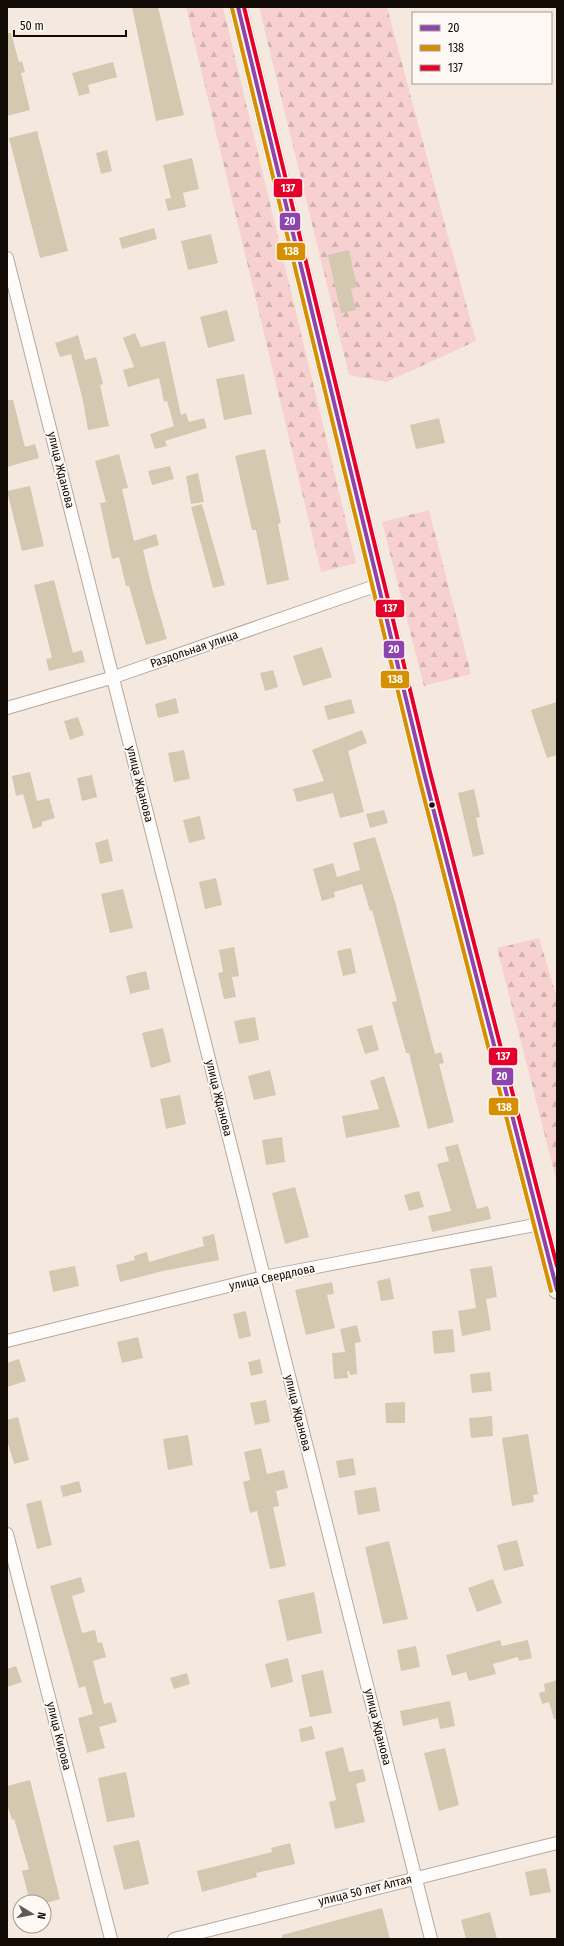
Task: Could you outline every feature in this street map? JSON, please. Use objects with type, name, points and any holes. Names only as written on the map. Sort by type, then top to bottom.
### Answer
[{"type":"street","points":[[238,7],[426,779],[557,1290]]},
{"type":"street","name":"улица Жданова","points":[[7,258],[431,1939]]},
{"type":"street","name":"Раздольная улица","points":[[7,708],[114,678],[378,585]]},
{"type":"street","name":"улица Свердлова","points":[[7,1341],[264,1277],[540,1224]]},
{"type":"street","name":"улица Кирова","points":[[7,1534],[111,1939]]},
{"type":"street","name":"улица 50 лет Алтая","points":[[174,1939],[557,1843]]},
{"type":"green space","points":[[186,7],[223,7],[356,563],[321,572]]},
{"type":"green space","points":[[259,7],[387,7],[476,341],[387,382],[349,375]]},
{"type":"green space","points":[[429,510],[471,674],[424,686],[382,522]]},
{"type":"green space","points":[[539,938],[557,998],[557,1183],[497,948]]},
{"type":"building","points":[[132,7],[158,7],[184,115],[156,121]]},
{"type":"building","points":[[7,33],[11,33],[19,62],[22,61],[25,72],[21,73],[30,110],[7,116]]},
{"type":"building","points":[[113,62],[117,77],[88,85],[90,93],[79,96],[72,73]]},
{"type":"building","points":[[37,131],[68,251],[40,258],[9,138]]},
{"type":"building","points":[[107,150],[112,171],[101,174],[96,153]]},
{"type":"building","points":[[192,158],[199,189],[183,193],[186,207],[168,211],[165,199],[171,198],[163,165]]},
{"type":"building","points":[[154,228],[157,239],[122,249],[119,238]]},
{"type":"building","points":[[211,234],[218,263],[188,270],[181,241]]},
{"type":"building","points":[[349,250],[357,287],[351,289],[356,310],[341,313],[328,255]]},
{"type":"building","points":[[227,310],[235,341],[208,348],[200,317]]},
{"type":"building","points":[[135,333],[141,347],[165,341],[181,415],[186,413],[189,422],[204,418],[207,428],[165,441],[167,446],[155,449],[150,434],[174,426],[167,401],[164,402],[159,378],[128,387],[123,370],[134,367],[123,338]]},
{"type":"building","points":[[78,335],[85,360],[96,357],[103,384],[100,385],[109,426],[88,430],[83,401],[71,354],[60,357],[55,343]]},
{"type":"building","points":[[244,374],[252,414],[224,420],[216,379]]},
{"type":"building","points":[[7,400],[13,400],[25,447],[35,444],[39,458],[7,467]]},
{"type":"building","points":[[439,418],[445,443],[416,449],[410,425]]},
{"type":"building","points":[[265,449],[281,523],[278,524],[289,580],[267,585],[256,530],[252,530],[235,456]]},
{"type":"building","points":[[119,454],[128,488],[122,489],[134,541],[156,534],[159,545],[143,550],[153,592],[167,639],[146,645],[129,586],[126,586],[119,557],[112,559],[100,503],[106,502],[95,461]]},
{"type":"building","points":[[170,466],[174,479],[152,485],[148,471]]},
{"type":"building","points":[[198,473],[204,502],[191,504],[186,476]]},
{"type":"building","points":[[30,486],[44,546],[22,551],[7,491]]},
{"type":"building","points":[[202,504],[225,585],[213,588],[191,507]]},
{"type":"building","points":[[54,580],[73,653],[82,650],[85,662],[49,671],[46,659],[52,658],[34,585]]},
{"type":"building","points":[[322,647],[332,677],[303,686],[293,656]]},
{"type":"building","points":[[273,670],[278,687],[265,691],[260,673]]},
{"type":"building","points":[[176,698],[179,713],[158,718],[155,704]]},
{"type":"building","points":[[351,699],[355,713],[328,720],[324,706]]},
{"type":"building","points":[[557,702],[557,755],[547,758],[531,710]]},
{"type":"building","points":[[78,717],[84,735],[70,740],[64,721]]},
{"type":"building","points":[[362,730],[367,743],[348,751],[364,812],[340,818],[333,793],[297,802],[293,789],[324,781],[312,750]]},
{"type":"building","points":[[184,750],[190,779],[174,782],[168,753]]},
{"type":"building","points":[[30,772],[37,801],[49,798],[55,818],[42,822],[42,826],[33,829],[23,794],[16,796],[12,776]]},
{"type":"building","points":[[92,775],[97,797],[82,801],[77,778]]},
{"type":"building","points":[[474,789],[480,817],[476,818],[484,854],[473,857],[458,793]]},
{"type":"building","points":[[384,810],[388,823],[370,828],[366,814]]},
{"type":"building","points":[[200,816],[205,839],[189,843],[183,820]]},
{"type":"building","points":[[375,837],[396,905],[435,1054],[441,1052],[444,1063],[439,1064],[454,1122],[428,1129],[409,1053],[406,1053],[392,1002],[397,1001],[372,910],[370,911],[362,884],[334,892],[335,897],[322,901],[313,869],[333,863],[337,877],[360,870],[353,843]]},
{"type":"building","points":[[108,839],[113,861],[100,864],[95,843]]},
{"type":"building","points":[[216,878],[222,905],[205,909],[199,882]]},
{"type":"building","points":[[123,889],[133,928],[110,933],[101,894]]},
{"type":"building","points":[[234,947],[239,976],[232,977],[236,997],[224,999],[218,973],[223,972],[219,950]]},
{"type":"building","points":[[351,948],[356,973],[343,976],[337,951]]},
{"type":"building","points":[[146,971],[150,989],[130,994],[126,976]]},
{"type":"building","points":[[255,1017],[259,1040],[239,1044],[234,1021]]},
{"type":"building","points":[[372,1025],[379,1050],[365,1054],[357,1029]]},
{"type":"building","points":[[163,1028],[171,1062],[151,1068],[142,1033]]},
{"type":"building","points":[[270,1070],[276,1095],[254,1100],[248,1076]]},
{"type":"building","points":[[384,1076],[400,1127],[346,1138],[342,1116],[379,1109],[370,1081]]},
{"type":"building","points":[[180,1095],[186,1124],[166,1129],[160,1099]]},
{"type":"building","points":[[282,1137],[285,1162],[266,1165],[262,1140]]},
{"type":"building","points":[[458,1144],[477,1209],[488,1206],[491,1219],[432,1232],[428,1216],[451,1211],[437,1164],[449,1161],[445,1147]]},
{"type":"building","points":[[295,1187],[309,1237],[285,1244],[272,1193]]},
{"type":"building","points":[[419,1191],[424,1207],[409,1211],[404,1195]]},
{"type":"building","points":[[214,1234],[219,1260],[163,1271],[120,1282],[116,1265],[135,1260],[134,1256],[147,1252],[149,1262],[204,1246],[202,1237]]},
{"type":"building","points":[[75,1266],[79,1286],[53,1292],[49,1271]]},
{"type":"building","points":[[492,1266],[497,1297],[486,1299],[491,1330],[462,1336],[458,1311],[476,1308],[470,1269]]},
{"type":"building","points":[[390,1278],[394,1299],[381,1301],[377,1281]]},
{"type":"building","points":[[332,1282],[334,1294],[327,1295],[335,1328],[306,1335],[295,1290]]},
{"type":"building","points":[[246,1311],[251,1336],[239,1339],[233,1314]]},
{"type":"building","points":[[357,1325],[361,1342],[355,1343],[357,1374],[350,1375],[349,1371],[347,1371],[348,1378],[334,1379],[332,1353],[345,1352],[340,1329]]},
{"type":"building","points":[[453,1329],[455,1352],[434,1354],[432,1331]]},
{"type":"building","points":[[138,1337],[143,1358],[122,1363],[117,1342]]},
{"type":"building","points":[[19,1359],[26,1381],[7,1387],[7,1363]]},
{"type":"building","points":[[260,1359],[263,1373],[251,1376],[248,1362]]},
{"type":"building","points":[[490,1372],[492,1391],[472,1393],[470,1374]]},
{"type":"building","points":[[266,1400],[270,1422],[255,1425],[250,1403]]},
{"type":"building","points":[[405,1402],[405,1423],[386,1423],[385,1403]]},
{"type":"building","points":[[492,1416],[493,1436],[471,1438],[469,1418]]},
{"type":"building","points":[[18,1417],[29,1460],[14,1464],[7,1440],[7,1420]]},
{"type":"building","points":[[528,1434],[538,1494],[533,1495],[534,1502],[512,1506],[502,1438]]},
{"type":"building","points":[[188,1435],[193,1465],[168,1470],[163,1439]]},
{"type":"building","points":[[261,1448],[267,1474],[284,1470],[288,1488],[276,1491],[279,1506],[273,1507],[286,1566],[270,1569],[257,1511],[250,1513],[243,1482],[250,1480],[244,1452]]},
{"type":"building","points":[[353,1458],[356,1475],[339,1478],[336,1461]]},
{"type":"building","points":[[79,1481],[82,1492],[63,1497],[60,1486]]},
{"type":"building","points":[[376,1487],[380,1511],[358,1515],[354,1491]]},
{"type":"building","points":[[41,1500],[52,1545],[37,1549],[26,1504]]},
{"type":"building","points":[[517,1540],[524,1566],[504,1571],[497,1545]]},
{"type":"building","points":[[389,1541],[408,1619],[383,1624],[365,1547]]},
{"type":"building","points":[[81,1577],[85,1592],[72,1596],[82,1633],[95,1630],[98,1643],[102,1642],[106,1657],[93,1661],[104,1704],[111,1702],[117,1722],[99,1727],[105,1748],[87,1753],[78,1718],[93,1714],[85,1686],[79,1688],[50,1586]]},
{"type":"building","points":[[493,1579],[502,1603],[477,1612],[468,1588]]},
{"type":"building","points":[[314,1592],[322,1633],[287,1641],[278,1600]]},
{"type":"building","points":[[500,1640],[502,1646],[528,1640],[532,1658],[519,1661],[518,1657],[493,1664],[496,1674],[469,1681],[466,1672],[452,1676],[446,1655]]},
{"type":"building","points":[[416,1646],[420,1667],[401,1671],[397,1650]]},
{"type":"building","points":[[288,1658],[293,1682],[271,1688],[265,1664]]},
{"type":"building","points":[[16,1666],[22,1682],[7,1687],[7,1669]]},
{"type":"building","points":[[323,1670],[332,1713],[310,1717],[301,1675]]},
{"type":"building","points":[[187,1673],[190,1684],[174,1689],[170,1678]]},
{"type":"building","points":[[557,1680],[557,1719],[554,1719],[549,1702],[542,1704],[539,1693],[545,1691],[544,1684]]},
{"type":"building","points":[[450,1701],[455,1726],[440,1729],[438,1718],[403,1726],[400,1711]]},
{"type":"building","points":[[312,1726],[315,1739],[301,1742],[299,1729]]},
{"type":"building","points":[[343,1747],[349,1772],[363,1769],[366,1781],[356,1784],[365,1822],[335,1829],[329,1802],[336,1800],[325,1752]]},
{"type":"building","points":[[445,1748],[459,1805],[439,1811],[424,1753]]},
{"type":"building","points":[[126,1772],[135,1817],[107,1822],[98,1778]]},
{"type":"building","points":[[30,1780],[60,1899],[52,1901],[52,1894],[28,1894],[22,1871],[29,1869],[14,1819],[12,1820],[7,1804],[7,1786]]},
{"type":"building","points":[[139,1840],[149,1884],[124,1890],[113,1846]]},
{"type":"building","points":[[290,1843],[295,1864],[256,1873],[257,1877],[202,1892],[197,1871],[272,1852],[271,1848]]},
{"type":"building","points":[[546,1868],[551,1892],[530,1896],[525,1872]]},
{"type":"building","points":[[382,1908],[390,1939],[282,1939],[282,1935]]},
{"type":"building","points":[[490,1912],[497,1939],[466,1939],[461,1920]]},
{"type":"transit line","name":"20","points":[[238,7],[424,773],[557,1290]]},
{"type":"transit line","name":"137","points":[[244,7],[430,772],[557,1266]]},
{"type":"transit line","name":"138","points":[[232,8],[418,774],[551,1291]]}]
